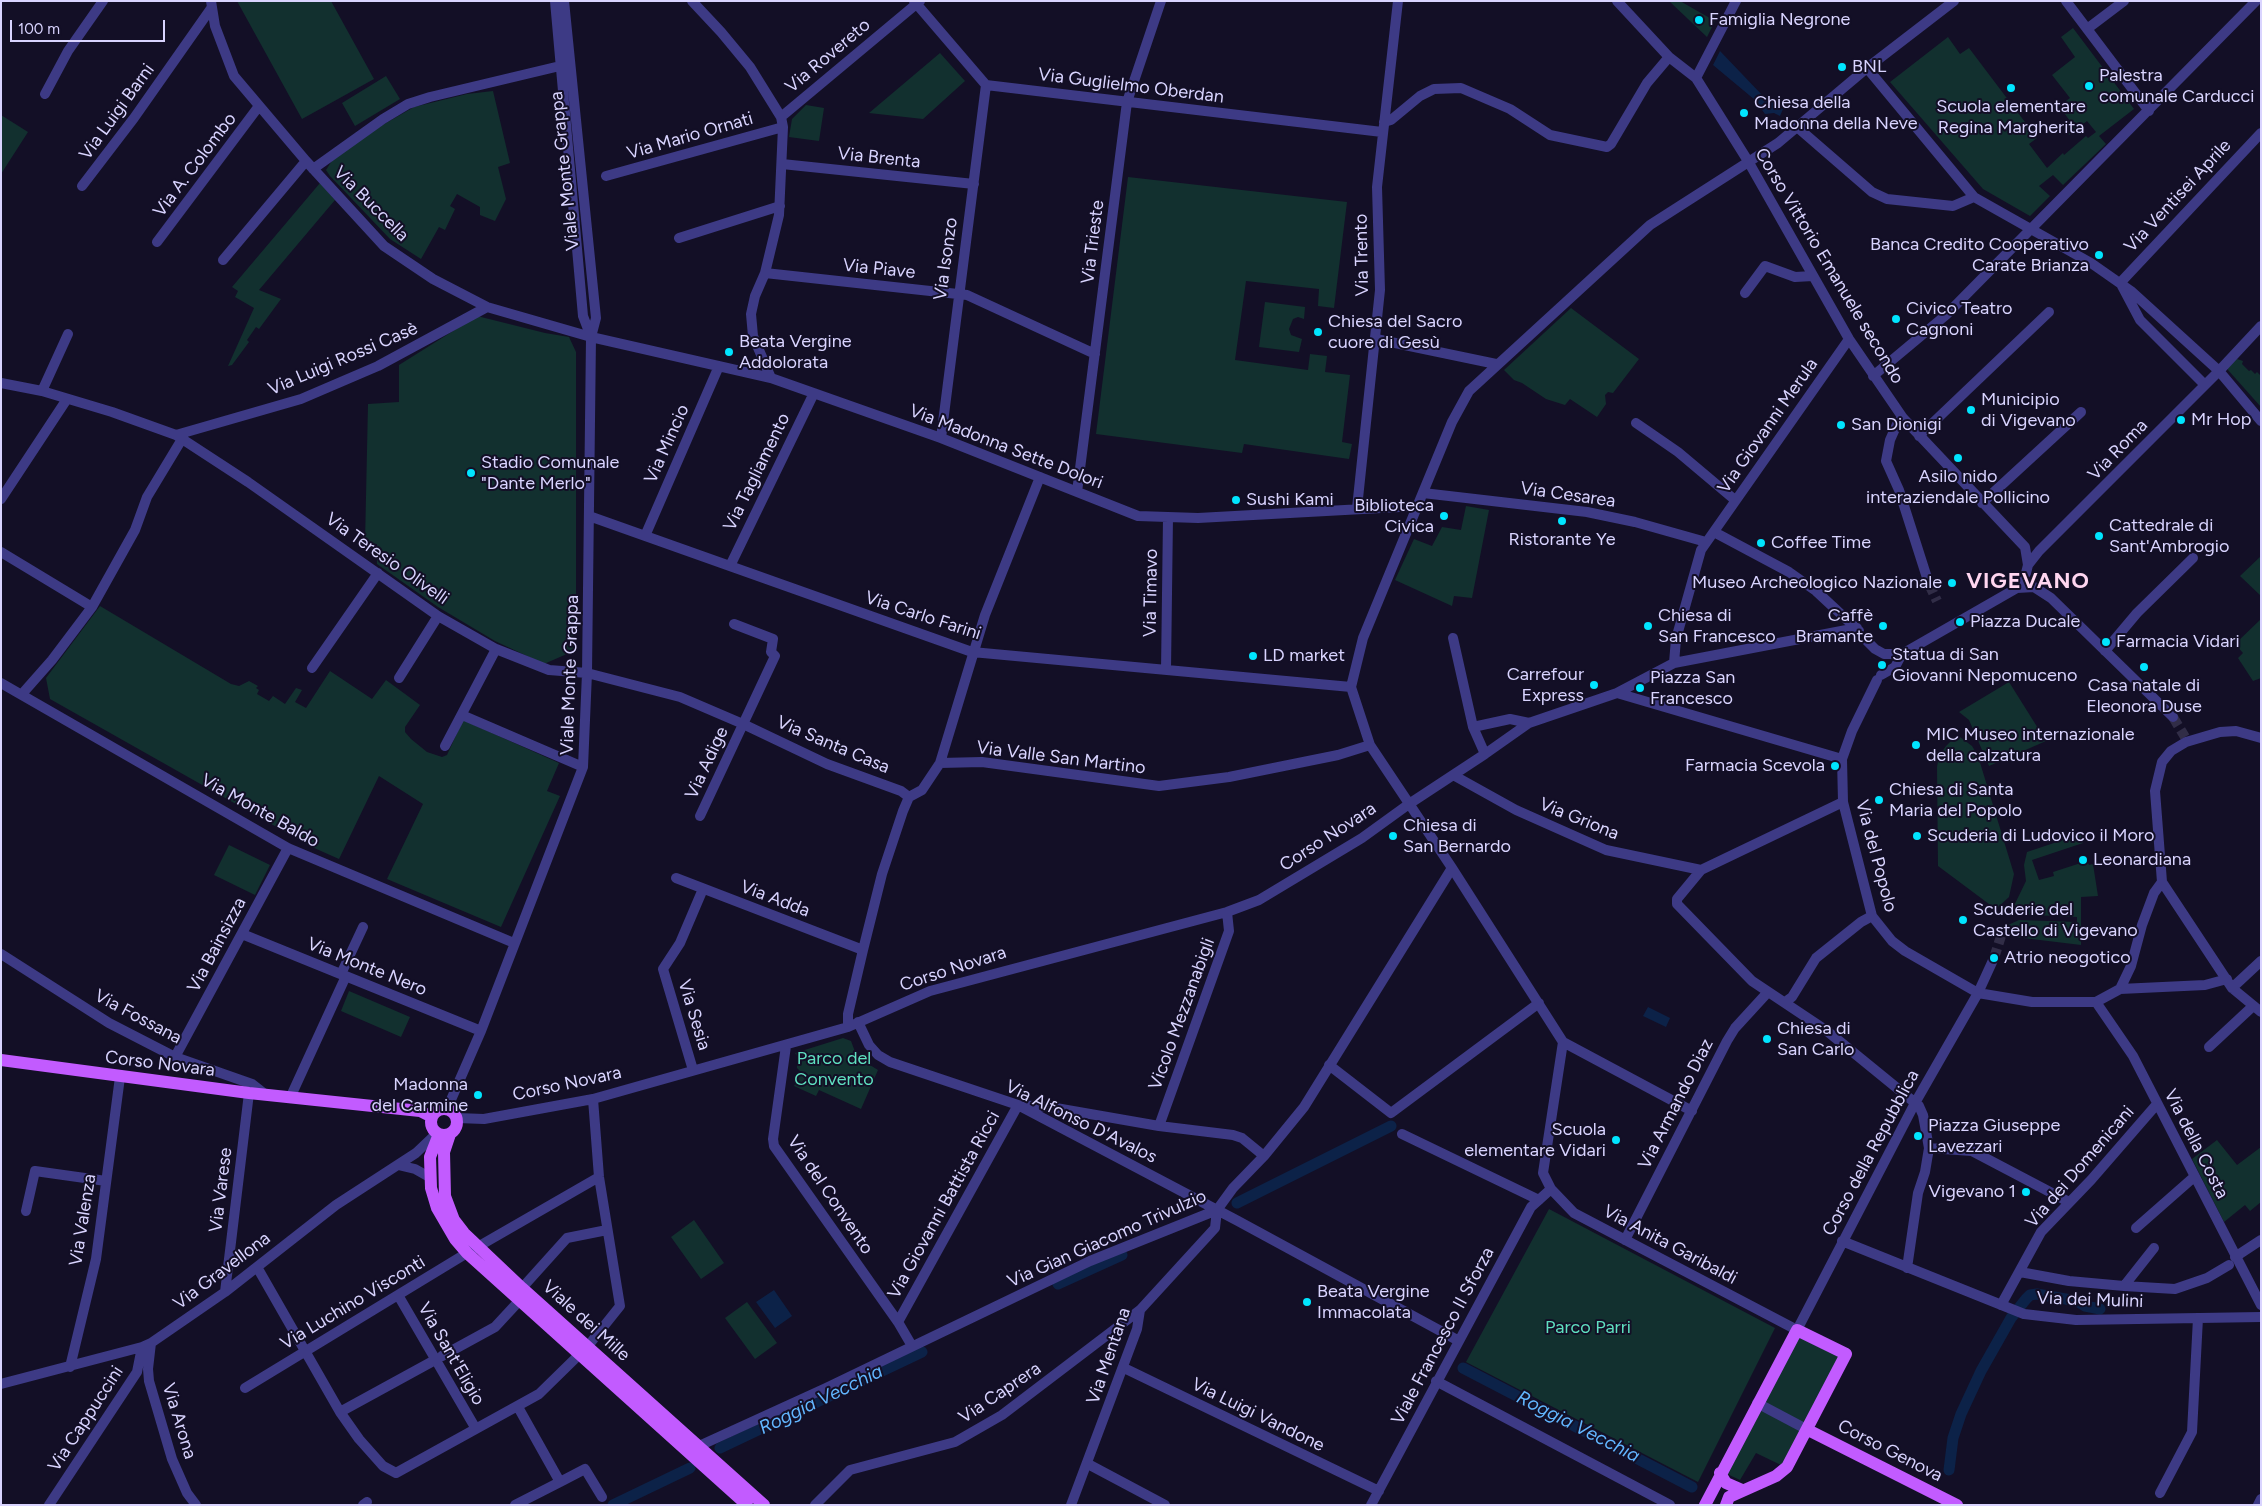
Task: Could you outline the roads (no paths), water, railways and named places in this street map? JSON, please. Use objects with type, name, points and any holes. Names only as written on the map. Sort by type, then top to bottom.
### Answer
[{"type":"main road","name":"Corso Novara","points":[[1,1060],[290,1098],[420,1111],[432,1117]]},
{"type":"main road","points":[[438,1110],[452,1114],[456,1127],[442,1133],[432,1127],[432,1117],[438,1110]]},
{"type":"main road","name":"Viale dei Mille","points":[[442,1133],[430,1157],[431,1178],[437,1208],[444,1223],[701,1455],[764,1505]]},
{"type":"main road","name":"Viale dei Mille","points":[[442,1133],[445,1196],[454,1220],[472,1250]]},
{"type":"main road","points":[[1705,1505],[1720,1472],[1797,1330],[1846,1354],[1787,1467],[1776,1476],[1729,1497],[1726,1505]]},
{"type":"main road","name":"Corso Genova","points":[[1808,1430],[1957,1505]]},
{"type":"main road","name":"Viale dei Mille","points":[[701,1455],[747,1505]]},
{"type":"main road","points":[[1720,1472],[1726,1483],[1742,1490]]},
{"type":"street","points":[[45,94],[68,51],[103,1]]},
{"type":"street","name":"Viale Monte Grappa","points":[[555,1],[584,319],[591,336]]},
{"type":"street","name":"Viale Monte Grappa","points":[[452,1114],[480,1031],[584,767],[591,336],[596,318],[564,1]]},
{"type":"street","points":[[692,1],[750,67],[782,122],[780,206],[766,273],[755,296],[751,314],[753,336],[771,378]]},
{"type":"street","name":"Via Trieste","points":[[1078,492],[1126,102],[1161,1]]},
{"type":"street","name":"Via Trento","points":[[1357,508],[1380,290],[1377,187],[1398,1]]},
{"type":"street","points":[[1617,1],[1669,57],[1696,78],[1736,1]]},
{"type":"street","points":[[1692,1111],[1563,1042],[1452,868],[1370,745],[1351,687],[1363,638],[1462,400],[1469,391],[1496,364],[1650,225],[1778,143],[1867,68],[1954,1]]},
{"type":"street","points":[[2066,1],[2149,111]]},
{"type":"street","points":[[2087,30],[2124,1]]},
{"type":"street","points":[[1873,376],[1946,315],[2256,1]]},
{"type":"street","points":[[917,2],[986,85]]},
{"type":"street","name":"Via Rovereto","points":[[782,122],[917,2]]},
{"type":"street","name":"Via Buccella","points":[[212,4],[215,26],[234,76],[313,168],[384,246],[433,279],[487,307],[591,336]]},
{"type":"street","name":"Via Luigi Barni","points":[[82,186],[134,118],[212,4]]},
{"type":"street","points":[[1383,127],[1420,96],[1434,89],[1461,88],[1510,109],[1550,135],[1607,147],[1611,144],[1647,83],[1669,57]]},
{"type":"street","name":"Viale Monte Grappa","points":[[313,168],[383,119],[408,104],[560,66]]},
{"type":"street","points":[[1867,68],[1974,197],[2091,262],[2136,294],[2219,371],[2261,421]]},
{"type":"street","name":"Corso Vittorio Emanuele secondo","points":[[1696,78],[1748,161],[1849,339],[1873,376],[1903,418],[1919,436],[1982,503],[2010,529],[2027,550],[2028,565]]},
{"type":"street","name":"Via Guglielmo Oberdan","points":[[986,85],[1126,102],[1383,127]]},
{"type":"street","name":"Via Isonzo","points":[[941,438],[986,85]]},
{"type":"street","name":"Via A. Colombo","points":[[157,242],[259,106]]},
{"type":"street","name":"Via Mario Ornati","points":[[606,176],[782,122]]},
{"type":"street","points":[[1797,128],[1872,192],[1887,198],[1953,206],[1974,197]]},
{"type":"street","name":"Via Ventisei Aprile","points":[[2120,283],[2261,133]]},
{"type":"street","points":[[223,260],[306,160]]},
{"type":"street","name":"Via Brenta","points":[[782,164],[974,184]]},
{"type":"street","points":[[679,238],[780,206]]},
{"type":"street","points":[[1745,293],[1765,266],[1795,277],[1813,276]]},
{"type":"street","name":"Via Piave","points":[[766,273],[967,295],[1095,354]]},
{"type":"street","points":[[2120,283],[2140,320],[2205,385]]},
{"type":"street","name":"Via Luigi Rossi Casè","points":[[179,437],[301,399],[378,366],[487,307]]},
{"type":"street","points":[[1919,436],[2049,312]]},
{"type":"street","name":"Via Roma","points":[[2028,565],[2261,326]]},
{"type":"street","points":[[42,391],[68,334]]},
{"type":"street","name":"Via Madonna Sette Dolori","points":[[591,336],[771,378],[941,438],[1138,516],[1198,518],[1418,506]]},
{"type":"street","points":[[1376,339],[1496,364]]},
{"type":"street","name":"Via Giovanni Merula","points":[[1670,665],[1701,550],[1849,339]]},
{"type":"street","name":"Via Mincio","points":[[645,536],[719,366]]},
{"type":"street","name":"Via Teresio Olivelli","points":[[1,383],[42,391],[179,437],[248,482],[438,616],[496,649],[549,670],[587,673]]},
{"type":"street","name":"Via Tagliamento","points":[[730,566],[814,393]]},
{"type":"street","points":[[1,499],[67,399]]},
{"type":"street","points":[[1982,503],[2081,412]]},
{"type":"street","points":[[1903,418],[1898,422],[1890,440],[1886,462],[1899,490],[1929,584]]},
{"type":"street","points":[[1636,423],[1678,452],[1735,500]]},
{"type":"street","points":[[22,694],[52,660],[92,607],[135,530],[147,498],[179,437]]},
{"type":"street","points":[[853,1025],[848,1014],[882,874],[909,797],[922,790],[940,763],[972,652],[1040,477]]},
{"type":"street","name":"Via Cesarea","points":[[1424,492],[1587,512],[1635,522],[1706,542]]},
{"type":"street","name":"Via Carlo Farini","points":[[589,516],[972,652],[1351,687]]},
{"type":"street","name":"Via Timavo","points":[[1166,670],[1168,517]]},
{"type":"street","points":[[1473,727],[1510,719],[1529,722],[1617,693],[1670,665],[1858,630],[1816,591],[1789,572],[1714,532]]},
{"type":"street","points":[[1,552],[92,607]]},
{"type":"street","points":[[2105,651],[2137,613],[2193,558]]},
{"type":"street","points":[[2017,588],[2026,573],[2028,565]]},
{"type":"street","points":[[312,668],[378,573]]},
{"type":"street","points":[[1867,641],[1884,654],[1902,654],[2017,588],[2034,587],[2044,592],[2055,602],[2173,716]]},
{"type":"street","points":[[399,678],[438,616]]},
{"type":"street","points":[[734,624],[773,640],[771,652],[775,656],[743,724]]},
{"type":"street","points":[[1453,638],[1473,727],[1485,754]]},
{"type":"street","points":[[445,746],[496,649]]},
{"type":"street","name":"Via del Popolo","points":[[1902,654],[1895,667],[1879,678],[1852,732],[1842,759],[1843,802],[1872,916],[1884,934],[1905,951],[1978,993]]},
{"type":"street","name":"Via Santa Casa","points":[[587,673],[680,697],[743,724],[827,764],[901,792],[909,797]]},
{"type":"street","name":"Via Monte Baldo","points":[[1,683],[288,848],[514,943]]},
{"type":"street","points":[[1617,693],[1842,759]]},
{"type":"street","points":[[462,714],[584,767]]},
{"type":"street","name":"Corso Novara","points":[[452,1114],[484,1119],[593,1099],[786,1046],[853,1025],[930,992],[1226,912],[1259,900],[1362,838],[1529,722]]},
{"type":"street","name":"Via Adige","points":[[700,816],[743,724]]},
{"type":"street","points":[[2208,1047],[2257,1009],[2230,983],[2162,882],[2155,791],[2162,762],[2185,739],[2236,731],[2261,738]]},
{"type":"street","name":"Via Valle San Martino","points":[[940,763],[982,762],[1159,786],[1229,777],[1338,755],[1370,745]]},
{"type":"street","name":"Via Griona","points":[[1453,775],[1516,810],[1606,850],[1701,870]]},
{"type":"street","points":[[1843,802],[1701,870],[1677,898],[1676,904],[1732,963],[1752,981],[1827,1032],[1915,1103],[1923,1115],[1932,1148],[1918,1193],[1906,1268]]},
{"type":"street","name":"Via Bainsizza","points":[[175,1057],[288,848]]},
{"type":"street","name":"Via Gian Giacomo Trivulzio","points":[[701,1455],[912,1346],[1090,1261],[1217,1210],[1233,1188],[1264,1156],[1304,1107],[1452,868]]},
{"type":"street","name":"Via Adda","points":[[676,878],[863,950]]},
{"type":"street","points":[[2120,988],[2131,966],[2142,925],[2154,893],[2162,882]]},
{"type":"street","name":"Via Sesia","points":[[694,1070],[663,969],[680,943],[703,889]]},
{"type":"street","name":"Vicolo Mezzanabigli","points":[[1158,1126],[1229,931],[1226,912]]},
{"type":"street","points":[[1785,1002],[1792,997],[1816,958],[1861,922],[1872,916]]},
{"type":"street","points":[[290,1098],[344,976],[363,927]]},
{"type":"street","name":"Via Monte Nero","points":[[242,934],[480,1031]]},
{"type":"street","name":"Via Fossana","points":[[1,954],[109,1023],[175,1057],[252,1084],[266,1095]]},
{"type":"street","name":"Corso della Repubblica","points":[[1797,1330],[1915,1103],[1978,993],[1994,958]]},
{"type":"street","points":[[1978,993],[2032,1002],[2096,1002],[2120,988],[2230,983],[2261,961]]},
{"type":"street","name":"Via Armando Diaz","points":[[1625,1240],[1734,1028],[1768,992]]},
{"type":"street","name":"Via della Costa","points":[[2096,1002],[2133,1056],[2194,1176],[2232,1261],[2261,1305]]},
{"type":"street","points":[[1329,1066],[1390,1112],[1538,1003]]},
{"type":"street","name":"Via Alfonso D'Avalos","points":[[853,1025],[878,1055],[890,1062],[1018,1105],[1459,1341]]},
{"type":"street","name":"Via Anita Garibaldi","points":[[1563,1042],[1543,1173],[1551,1189],[1574,1213],[1797,1330]]},
{"type":"street","name":"Via del Convento","points":[[786,1046],[773,1139],[774,1146],[898,1322]]},
{"type":"street","name":"Via Valenza","points":[[70,1367],[96,1259],[120,1077]]},
{"type":"street","name":"Via Varese","points":[[225,1292],[249,1093]]},
{"type":"street","points":[[257,1267],[340,1412],[359,1439],[384,1466],[396,1473],[539,1394],[584,1350],[620,1306],[599,1177],[593,1099]]},
{"type":"street","name":"Via dei Domenicani","points":[[2001,1305],[2041,1232],[2091,1180],[2157,1104]]},
{"type":"street","points":[[1018,1105],[1233,1135],[1242,1138],[1264,1156]]},
{"type":"street","name":"Via Giovanni Battista Ricci","points":[[912,1346],[898,1322],[1018,1105]]},
{"type":"street","name":"Via Gravellona","points":[[1,1384],[147,1345],[225,1292],[336,1205],[398,1165],[442,1133]]},
{"type":"street","points":[[1402,1134],[1539,1200]]},
{"type":"street","points":[[1932,1148],[1972,1151],[2068,1202]]},
{"type":"street","points":[[398,1165],[415,1169],[431,1178]]},
{"type":"street","points":[[26,1210],[34,1171],[106,1181]]},
{"type":"street","points":[[2136,1228],[2194,1176]]},
{"type":"street","name":"Via Luchino Visconti","points":[[245,1388],[472,1250],[599,1177]]},
{"type":"street","name":"Viale Francesco II Sforza","points":[[1371,1505],[1531,1207],[1551,1189]]},
{"type":"street","name":"Via Mentana","points":[[1072,1505],[1124,1368],[1137,1329],[1140,1310],[1215,1228],[1217,1210]]},
{"type":"street","points":[[340,1412],[495,1327],[567,1238],[608,1230]]},
{"type":"street","points":[[2020,1272],[2069,1280],[2175,1289],[2207,1278],[2261,1240]]},
{"type":"street","name":"Via dei Mulini","points":[[1842,1241],[2016,1311],[2076,1320],[2261,1317]]},
{"type":"street","points":[[2124,1286],[2154,1248]]},
{"type":"street","name":"Via Sant'Eligio","points":[[398,1295],[439,1358],[476,1429]]},
{"type":"street","name":"Via Caprera","points":[[821,1503],[850,1470],[955,1442],[1002,1415],[1140,1310]]},
{"type":"street","points":[[2160,1493],[2192,1432],[2198,1318]]},
{"type":"street","name":"Via Cappuccini","points":[[48,1505],[137,1372],[147,1345]]},
{"type":"street","name":"Via Arona","points":[[147,1345],[149,1381],[172,1459],[187,1494],[196,1505]]},
{"type":"street","name":"Via Luigi Vandone","points":[[1124,1368],[1379,1491]]},
{"type":"street","points":[[1436,1381],[1670,1505]]},
{"type":"street","points":[[1757,1403],[1808,1430]]},
{"type":"street","points":[[518,1407],[560,1482]]},
{"type":"street","points":[[1088,1464],[1165,1505]]},
{"type":"street","points":[[515,1505],[585,1469],[602,1497]]},
{"type":"street","points":[[2258,1505],[2261,1499]]},
{"type":"water","points":[[1720,51],[1763,96],[1783,109],[1780,116],[1774,113],[1765,114],[1755,100],[1713,65]]},
{"type":"water","points":[[1648,1007],[1670,1018],[1666,1027],[1643,1016]]},
{"type":"water","points":[[774,1290],[792,1316],[775,1328],[756,1302]]},
{"type":"waterway","name":"Roggia Vecchia","points":[[1237,1203],[1391,1126]]},
{"type":"waterway","name":"Roggia Vecchia","points":[[1058,1284],[1122,1255]]},
{"type":"waterway","name":"Roggia Vecchia","points":[[1949,1470],[1953,1438],[1961,1414],[1981,1371],[2011,1318],[2026,1299],[2030,1295],[2037,1294],[2077,1301],[2085,1306],[2100,1309]]},
{"type":"waterway","name":"Roggia Vecchia","points":[[720,1448],[922,1352]]},
{"type":"waterway","name":"Roggia Vecchia","points":[[1463,1368],[1692,1487]]},
{"type":"waterway","name":"Roggia Vecchia","points":[[613,1505],[690,1468]]},
{"type":"tunnel","points":[[1929,584],[1937,601]]},
{"type":"tunnel","points":[[2173,717],[2185,737]]},
{"type":"tunnel","points":[[1994,958],[2001,936]]},
{"type":"place","name":"Famiglia Negrone","points":[[1699,20]]},
{"type":"place","name":"BNL","points":[[1842,67]]},
{"type":"place","name":"Palestra comunale Carducci","points":[[2089,86]]},
{"type":"place","name":"Scuola elementare Regina Margherita","points":[[2011,88]]},
{"type":"place","name":"Chiesa della Madonna della Neve","points":[[1744,113]]},
{"type":"place","name":"Banca Credito Cooperativo Carate Brianza","points":[[2099,255]]},
{"type":"place","name":"Civico Teatro Cagnoni","points":[[1896,319]]},
{"type":"place","name":"Chiesa del Sacro cuore di Gesù","points":[[1318,332]]},
{"type":"place","name":"Beata Vergine Addolorata","points":[[729,352]]},
{"type":"place","name":"Municipio di Vigevano","points":[[1971,410]]},
{"type":"place","name":"Mr Hop","points":[[2181,420]]},
{"type":"place","name":"San Dionigi","points":[[1841,425]]},
{"type":"place","name":"Asilo nido interaziendale Pollicino","points":[[1958,458]]},
{"type":"place","name":"Stadio Comunale \"Dante Merlo\"","points":[[471,473]]},
{"type":"place","name":"Sushi Kami","points":[[1236,500]]},
{"type":"place","name":"Biblioteca Civica","points":[[1444,516]]},
{"type":"place","name":"Ristorante Ye","points":[[1562,521]]},
{"type":"place","name":"Cattedrale di Sant'Ambrogio","points":[[2099,536]]},
{"type":"place","name":"Coffee Time","points":[[1761,543]]},
{"type":"place","name":"Museo Archeologico Nazionale","points":[[1952,583]]},
{"type":"place","name":"Piazza Ducale","points":[[1960,622]]},
{"type":"place","name":"Chiesa di San Francesco","points":[[1648,626]]},
{"type":"place","name":"Caffè Bramante","points":[[1883,626]]},
{"type":"place","name":"Farmacia Vidari","points":[[2106,642]]},
{"type":"place","name":"LD market","points":[[1253,656]]},
{"type":"place","name":"Statua di San Giovanni Nepomuceno","points":[[1882,665]]},
{"type":"place","name":"Casa natale di Eleonora Duse","points":[[2144,667]]},
{"type":"place","name":"Carrefour Express","points":[[1594,685]]},
{"type":"place","name":"Piazza San Francesco","points":[[1640,688]]},
{"type":"place","name":"MIC Museo internazionale della calzatura","points":[[1916,745]]},
{"type":"place","name":"Farmacia Scevola","points":[[1835,766]]},
{"type":"place","name":"Chiesa di Santa Maria del Popolo","points":[[1879,800]]},
{"type":"place","name":"Chiesa di San Bernardo","points":[[1393,836]]},
{"type":"place","name":"Scuderia di Ludovico il Moro","points":[[1917,836]]},
{"type":"place","name":"Leonardiana","points":[[2083,860]]},
{"type":"place","name":"Scuderie del Castello di Vigevano","points":[[1963,920]]},
{"type":"place","name":"Atrio neogotico","points":[[1994,958]]},
{"type":"place","name":"Chiesa di San Carlo","points":[[1767,1039]]},
{"type":"place","name":"Madonna del Carmine","points":[[478,1095]]},
{"type":"place","name":"Piazza Giuseppe Lavezzari","points":[[1918,1136]]},
{"type":"place","name":"Scuola elementare Vidari","points":[[1616,1140]]},
{"type":"place","name":"Vigevano 1","points":[[2026,1192]]},
{"type":"place","name":"Beata Vergine Immacolata","points":[[1307,1302]]},
{"type":"district","name":"VIGEVANO","points":[[2028,582]]},
{"type":"park label","name":"Parco del Convento","points":[[834,1069]]},
{"type":"park label","name":"Parco Parri","points":[[1588,1328]]}]
